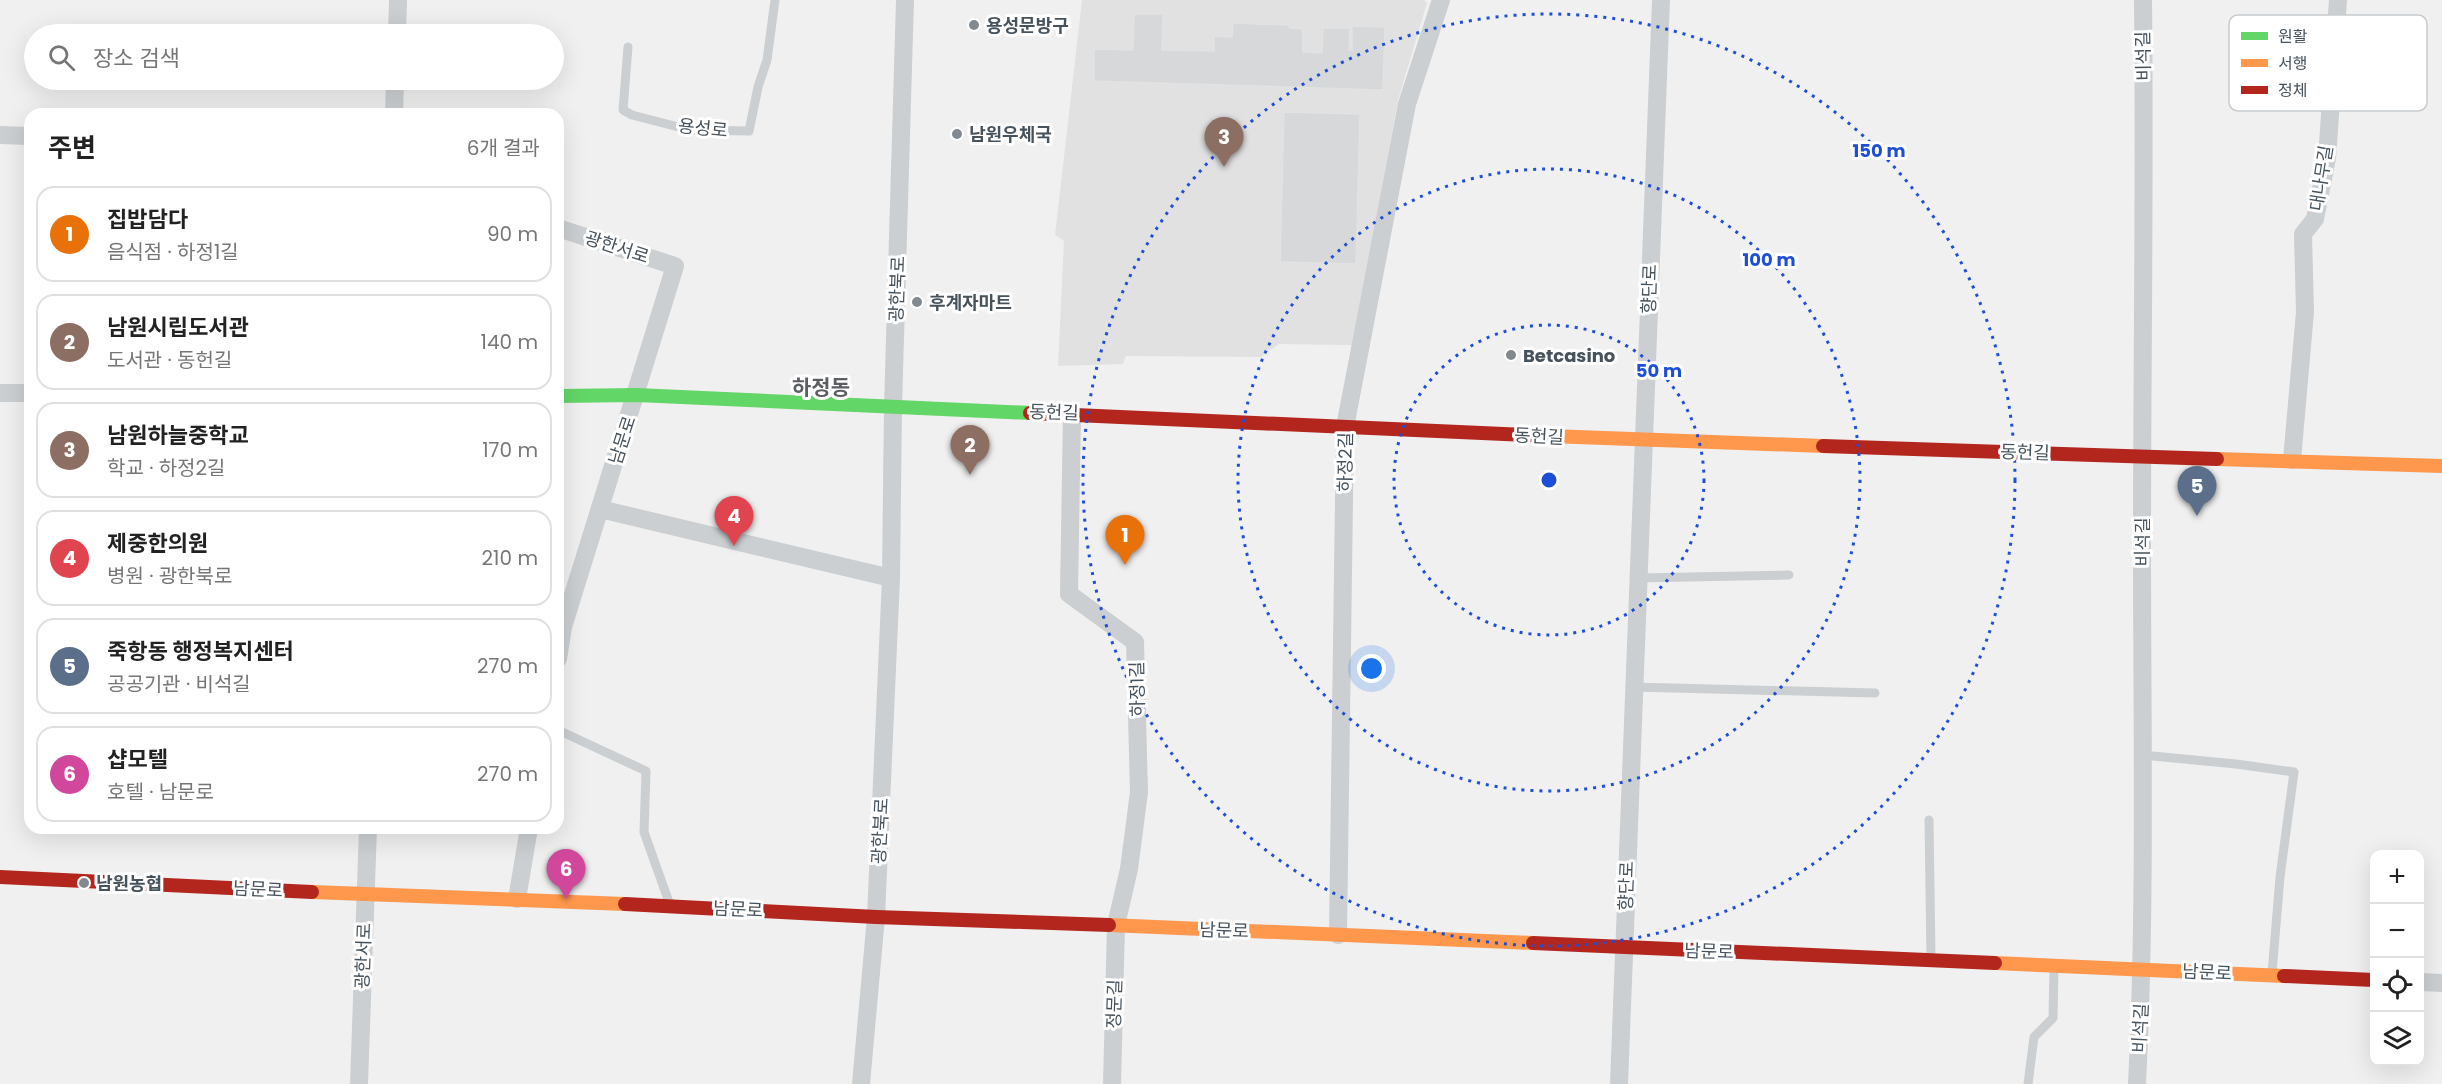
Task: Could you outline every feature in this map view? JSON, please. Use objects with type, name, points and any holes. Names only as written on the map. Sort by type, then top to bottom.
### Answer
[{"type":"street","points":[[397,24],[398,0]]},
{"type":"street","name":"광한북로","points":[[861,1084],[876,917],[891,578],[893,406],[905,0]]},
{"type":"street","name":"하정2길","points":[[1338,934],[1345,427],[1407,104],[1441,0]]},
{"type":"street","name":"향단로","points":[[1618,1084],[1661,0]]},
{"type":"street","name":"비석길","points":[[2136,1084],[2143,969],[2142,455],[2145,180],[2142,0]]},
{"type":"street","name":"대나무길","points":[[2337,15],[2338,0]]},
{"type":"street","points":[[394,108],[395,90]]},
{"type":"street","name":"대나무길","points":[[2292,460],[2305,312],[2303,234],[2315,219],[2327,158],[2330,111]]},
{"type":"street","points":[[0,135],[24,136]]},
{"type":"street","name":"광한서로","points":[[564,230],[675,266],[637,394]]},
{"type":"street","points":[[0,393],[24,393]]},
{"type":"street","name":"동헌길","points":[[564,396],[637,394],[1643,440],[2442,466]]},
{"type":"street","name":"남문로","points":[[564,624],[637,394]]},
{"type":"street","name":"하정1길","points":[[1072,413],[1069,594],[1135,642],[1139,792],[1129,869],[1116,925]]},
{"type":"street","points":[[600,509],[891,578]]},
{"type":"street","name":"광한서로","points":[[359,1084],[368,834]]},
{"type":"street","points":[[517,899],[528,834]]},
{"type":"street","name":"남문로","points":[[0,877],[364,895],[517,899],[876,917],[1338,934],[2370,980]]},
{"type":"street","name":"정문길","points":[[1112,1084],[1116,925]]},
{"type":"street","points":[[2424,982],[2442,983]]},
{"type":"lane","name":"용성로","points":[[628,47],[623,110],[632,115],[690,130],[749,131],[758,87],[767,60],[775,0]]},
{"type":"lane","points":[[1638,578],[1789,575]]},
{"type":"lane","points":[[1633,687],[1875,693]]},
{"type":"lane","points":[[564,733],[646,771],[644,832],[670,906]]},
{"type":"lane","points":[[2142,755],[2294,772],[2280,877],[2272,975]]},
{"type":"lane","points":[[1929,820],[1931,960]]},
{"type":"lane","points":[[2028,1084],[2034,1037],[2053,1018],[2055,966]]},
{"type":"shaded area","points":[[1082,0],[1424,0],[1427,3],[1398,100],[1353,345],[1279,344],[1261,357],[1126,356],[1123,364],[1058,366],[1064,241],[1055,235]]},
{"type":"building","points":[[1134,14],[1163,14],[1162,50],[1214,51],[1214,36],[1232,37],[1233,23],[1288,25],[1290,28],[1303,29],[1303,52],[1322,53],[1323,28],[1350,28],[1349,50],[1352,50],[1352,26],[1385,27],[1383,90],[1094,81],[1094,49],[1133,50]]},
{"type":"building","points":[[1284,112],[1360,114],[1356,264],[1280,262]]},
{"type":"traffic: fast","points":[[564,396],[637,395],[1030,413]]},
{"type":"traffic: slow","points":[[1550,436],[1823,446]]},
{"type":"traffic: slow","points":[[2217,459],[2442,466]]},
{"type":"traffic: slow","points":[[312,892],[625,904]]},
{"type":"traffic: slow","points":[[1109,925],[1533,943]]},
{"type":"traffic: slow","points":[[1995,963],[2284,976]]},
{"type":"traffic: jam","points":[[1030,413],[1550,436]]},
{"type":"traffic: jam","points":[[1823,446],[2217,459]]},
{"type":"traffic: jam","points":[[0,877],[312,892]]},
{"type":"traffic: jam","points":[[625,904],[876,917],[1109,925]]},
{"type":"traffic: jam","points":[[1533,943],[1995,963]]},
{"type":"traffic: jam","points":[[2284,976],[2370,980]]},
{"type":"place","name":"용성문방구","points":[[974,25]]},
{"type":"place","name":"남원우체국","points":[[957,134]]},
{"type":"place","name":"남원하늘중학교","points":[[1224,167]]},
{"type":"place","name":"후계자마트","points":[[917,302]]},
{"type":"place","name":"Betcasino","points":[[1511,355]]},
{"type":"place","name":"남원시립도서관","points":[[970,475]]},
{"type":"place","name":"죽항동 행정복지센터","points":[[2197,516]]},
{"type":"place","name":"제중한의원","points":[[734,546]]},
{"type":"place","name":"집밥담다","points":[[1125,565]]},
{"type":"place","name":"남원농협","points":[[84,883]]},
{"type":"place","name":"샵모텔","points":[[566,899]]},
{"type":"district","name":"하정동","points":[[821,387]]}]
